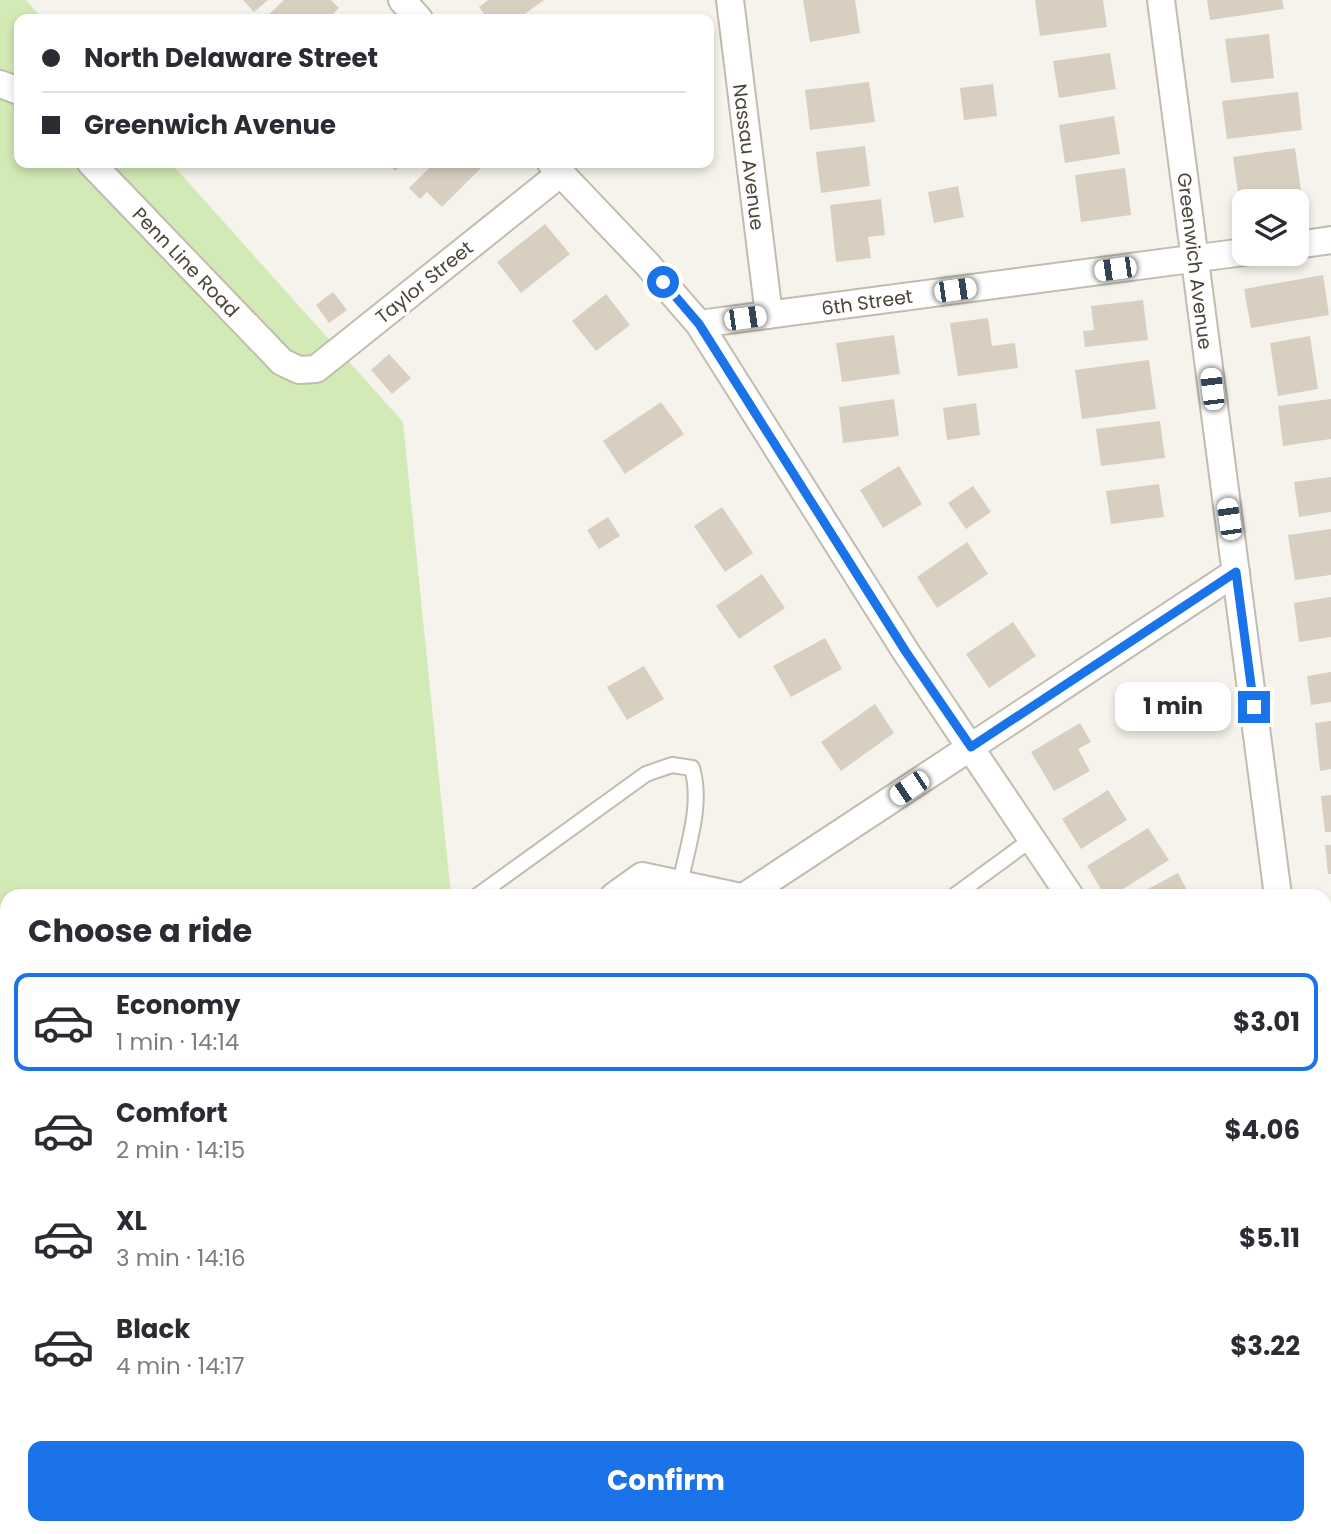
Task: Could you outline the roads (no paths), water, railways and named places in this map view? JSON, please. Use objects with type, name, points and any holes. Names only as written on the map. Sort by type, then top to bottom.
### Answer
[{"type":"street","points":[[402,0],[415,14]]},
{"type":"street","name":"Nassau Avenue","points":[[730,0],[769,315]]},
{"type":"street","name":"Greenwich Avenue","points":[[1161,0],[1277,889]]},
{"type":"street","name":"Penn Line Road","points":[[96,168],[282,362]]},
{"type":"street","points":[[556,168],[647,264],[699,324],[906,652],[1065,889]]},
{"type":"street","name":"Taylor Street","points":[[282,362],[299,370],[316,369],[556,168]]},
{"type":"street","points":[[1309,243],[1331,240]]},
{"type":"street","name":"6th Street","points":[[699,324],[1232,253]]},
{"type":"street","points":[[756,889],[1236,572]]},
{"type":"street","points":[[624,889],[642,876],[703,889]]},
{"type":"lane","points":[[487,889],[646,774],[672,765],[692,768],[695,779],[695,807],[680,884]]},
{"type":"lane","points":[[964,889],[1032,839]]}]
